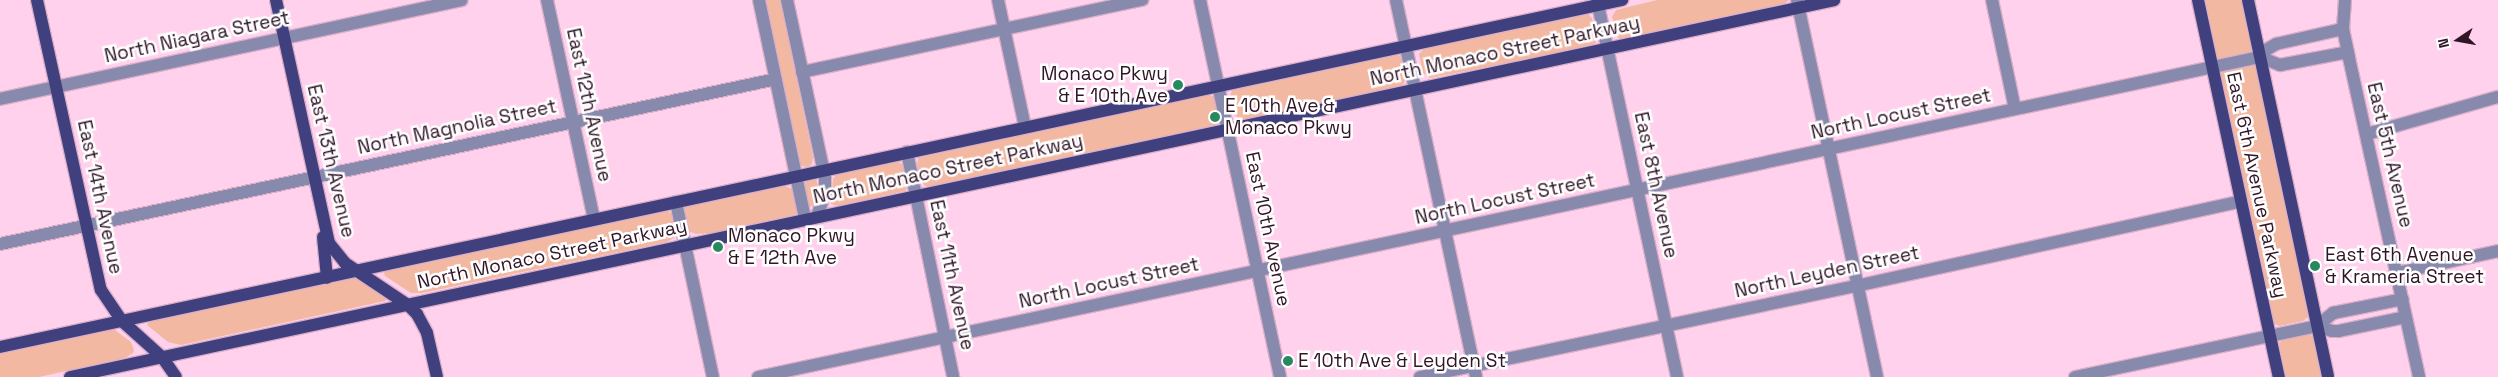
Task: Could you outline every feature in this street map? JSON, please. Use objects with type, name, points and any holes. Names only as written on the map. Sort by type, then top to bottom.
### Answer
[{"type":"main road","name":"East 14th Avenue","points":[[38,0],[101,290],[122,321],[162,357],[176,377]]},
{"type":"main road","name":"East 13th Avenue","points":[[276,0],[322,217],[332,248],[356,272],[408,305],[417,314],[425,327],[437,377]]},
{"type":"main road","name":"North Monaco Street Parkway","points":[[0,347],[356,272],[1597,3],[1622,0]]},
{"type":"main road","name":"North Monaco Street Parkway","points":[[70,377],[685,244],[1415,90],[1797,4],[1834,0]]},
{"type":"main road","name":"East 6th Avenue Parkway","points":[[2198,0],[2278,377]]},
{"type":"main road","name":"East 6th Avenue Parkway","points":[[2248,0],[2328,377]]},
{"type":"main road","points":[[322,217],[327,278]]},
{"type":"street","name":"North Niagara Street","points":[[0,99],[461,0]]},
{"type":"street","name":"East 12th Avenue","points":[[547,0],[594,219]]},
{"type":"street","points":[[759,0],[797,176],[811,218]]},
{"type":"street","points":[[787,0],[823,170],[825,194],[811,218]]},
{"type":"street","points":[[998,0],[1025,127]]},
{"type":"street","points":[[802,72],[1142,0]]},
{"type":"street","name":"East 10th Avenue","points":[[1200,0],[1280,377]]},
{"type":"street","points":[[1396,0],[1475,371]]},
{"type":"street","points":[[1992,0],[2016,109]]},
{"type":"street","name":"East 5th Avenue","points":[[2344,0],[2343,29],[2419,377]]},
{"type":"street","name":"East 8th Avenue","points":[[1597,3],[1678,377]]},
{"type":"street","points":[[1797,4],[1877,377]]},
{"type":"street","name":"North Locust Street","points":[[2260,57],[2266,50],[2276,44],[2343,29]]},
{"type":"street","name":"North Locust Street","points":[[758,377],[2260,57],[2280,65],[2348,52]]},
{"type":"street","name":"North Magnolia Street","points":[[0,244],[776,79]]},
{"type":"street","points":[[2367,134],[2498,97]]},
{"type":"street","name":"East 11th Avenue","points":[[907,152],[953,377]]},
{"type":"street","name":"North Leyden Street","points":[[1420,377],[1475,371],[1666,324],[1856,286],[2241,201]]},
{"type":"street","points":[[676,202],[713,377]]},
{"type":"street","points":[[2397,273],[2498,250]]},
{"type":"street","points":[[2317,326],[2333,312],[2403,299]]},
{"type":"street","points":[[2075,377],[2317,326],[2338,331],[2406,317]]},
{"type":"shaded area","points":[[763,0],[780,0],[813,157],[812,164],[808,167],[802,166],[798,162]]},
{"type":"shaded area","points":[[1657,0],[1789,0],[1783,5],[1621,39],[1618,38],[1612,17],[1616,10]]},
{"type":"shaded area","points":[[2204,0],[2242,0],[2308,313],[2308,317],[2303,321],[2279,326],[2273,323]]},
{"type":"shaded area","points":[[1588,14],[1592,18],[1596,42],[1593,46],[1430,78],[1423,73],[1419,54],[1424,49]]},
{"type":"shaded area","points":[[1398,54],[1403,60],[1406,77],[1403,86],[1241,121],[1234,114],[1230,95],[1233,89]]},
{"type":"shaded area","points":[[1208,94],[1214,97],[1219,119],[1218,124],[1214,126],[930,186],[925,186],[920,179],[917,164],[919,156]]},
{"type":"shaded area","points":[[897,161],[902,164],[907,188],[905,191],[837,206],[831,204],[833,179],[838,173]]},
{"type":"shaded area","points":[[816,179],[819,189],[817,201],[808,207],[803,183]]},
{"type":"shaded area","points":[[783,185],[792,189],[797,213],[795,215],[712,233],[696,234],[688,231],[684,208],[687,205]]},
{"type":"shaded area","points":[[667,210],[672,214],[676,233],[675,237],[667,242],[422,293],[411,293],[385,276],[384,273],[386,269]]},
{"type":"shaded area","points":[[354,276],[387,298],[385,301],[181,345],[168,342],[147,325],[150,321]]},
{"type":"shaded area","points":[[110,329],[115,330],[131,342],[134,350],[133,353],[125,358],[39,377],[0,377],[0,352]]},
{"type":"shaded area","points":[[2309,334],[2315,338],[2324,377],[2286,377],[2279,343],[2284,339]]},
{"type":"place","name":"Monaco Pkwy & E 10th Ave","points":[[1178,85]]},
{"type":"place","name":"E 10th Ave & Monaco Pkwy","points":[[1215,117]]},
{"type":"place","name":"Monaco Pkwy & E 12th Ave","points":[[718,247]]},
{"type":"place","name":"East 6th Avenue & Krameria Street","points":[[2315,266]]},
{"type":"place","name":"E 10th Ave & Leyden St","points":[[1288,361]]}]
